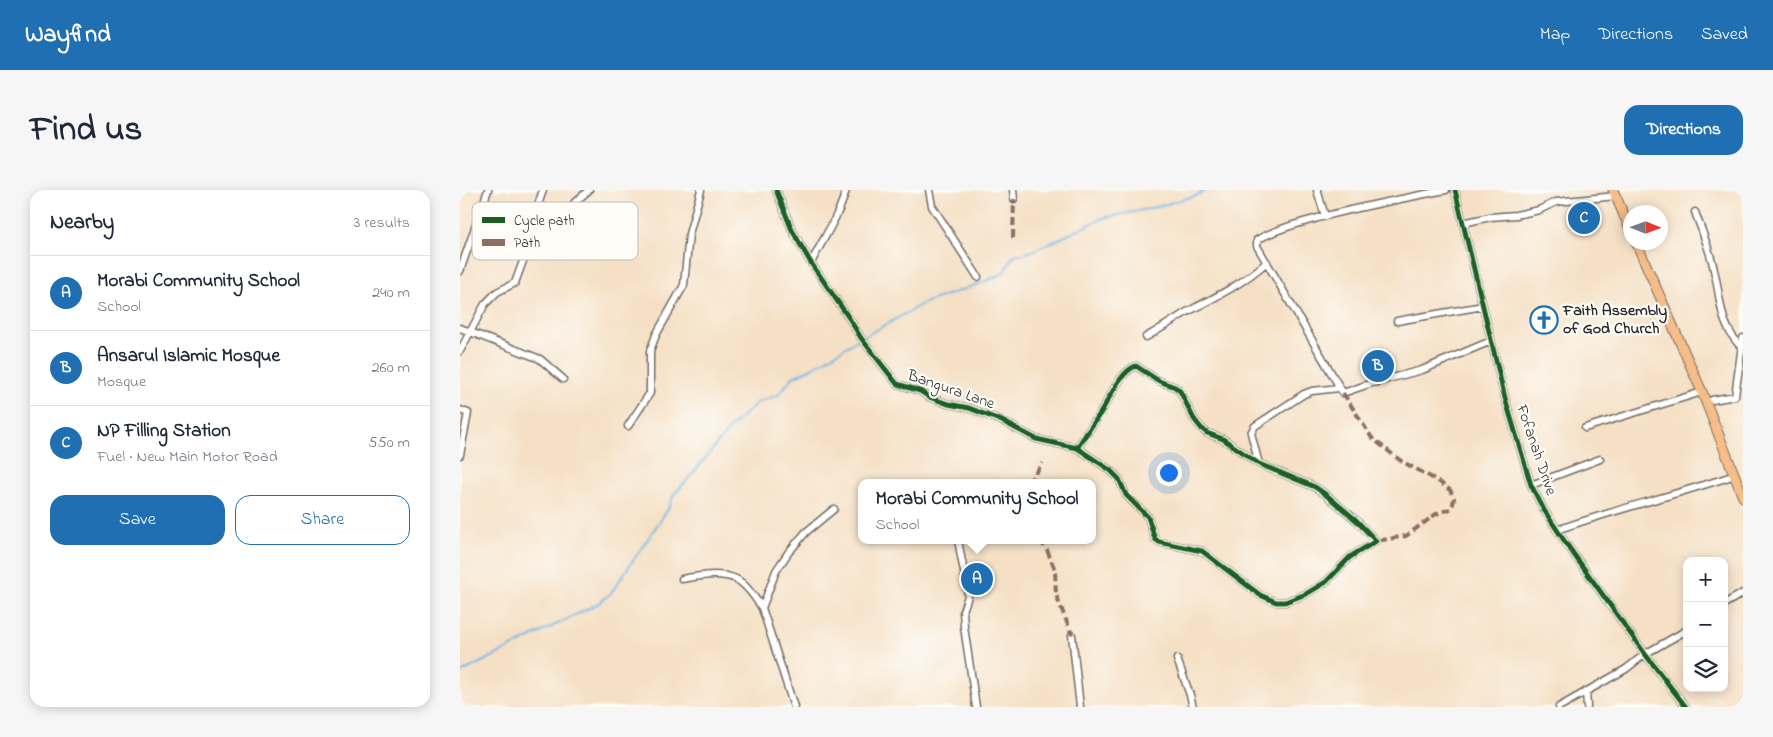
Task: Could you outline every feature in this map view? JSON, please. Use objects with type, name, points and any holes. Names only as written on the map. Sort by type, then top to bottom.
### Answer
[{"type":"highway","points":[[1616,192],[1623,205]]},
{"type":"highway","points":[[1616,192],[1623,210]]},
{"type":"highway","points":[[1640,250],[1702,392],[1743,497]]},
{"type":"highway","points":[[1646,250],[1712,400],[1743,481]]},
{"type":"street","points":[[484,202],[488,190]]},
{"type":"street","points":[[575,202],[589,190]]},
{"type":"street","points":[[628,426],[650,393],[650,351],[656,335],[684,285],[689,234],[701,190]]},
{"type":"street","name":"Bangura Lane","points":[[776,190],[792,230],[811,263],[861,338],[897,384],[920,390],[948,404],[969,408],[1036,439],[1077,448],[1110,470],[1119,479],[1126,495],[1148,517],[1158,542],[1202,551],[1260,595],[1276,602],[1285,602],[1326,582],[1350,557],[1376,541],[1356,520],[1315,487],[1259,464]]},
{"type":"street","points":[[811,263],[842,205],[846,190]]},
{"type":"street","points":[[929,190],[932,206],[978,277]]},
{"type":"street","points":[[1013,190],[1014,199]]},
{"type":"street","points":[[1317,190],[1325,216]]},
{"type":"street","points":[[1446,190],[1361,206],[1298,223],[1264,236],[1257,240],[1257,246],[1343,393],[1422,370],[1492,341]]},
{"type":"street","name":"Fofanah Drive","points":[[1455,190],[1508,408],[1531,485],[1544,510],[1645,654],[1686,707]]},
{"type":"street","points":[[1463,223],[1490,217],[1516,215],[1539,210],[1556,202],[1616,192]]},
{"type":"street","points":[[1695,212],[1714,270],[1725,323],[1733,339],[1742,348]]},
{"type":"street","points":[[460,271],[472,236]]},
{"type":"street","points":[[460,351],[485,304],[497,292],[515,282],[523,260]]},
{"type":"street","points":[[1146,337],[1224,294],[1249,278],[1267,262]]},
{"type":"street","points":[[1397,321],[1483,306]]},
{"type":"street","points":[[460,328],[501,342],[540,359],[563,379]]},
{"type":"street","points":[[1712,400],[1735,396],[1743,338]]},
{"type":"street","points":[[1077,448],[1121,378],[1133,366],[1136,366],[1159,381],[1180,391],[1194,419],[1201,428],[1231,444],[1259,464]]},
{"type":"street","points":[[1259,464],[1251,434],[1255,426],[1304,394],[1312,391],[1339,388]]},
{"type":"street","points":[[1585,428],[1702,392]]},
{"type":"street","points":[[460,410],[468,413],[460,454]]},
{"type":"street","points":[[1531,485],[1600,459]]},
{"type":"street","points":[[1558,530],[1735,475]]},
{"type":"street","points":[[762,608],[776,571],[788,552],[806,532],[834,509]]},
{"type":"street","points":[[959,544],[968,596],[963,611],[964,627],[976,707]]},
{"type":"street","points":[[682,579],[701,576],[725,576],[736,579],[750,591],[762,608],[794,707]]},
{"type":"street","points":[[1727,602],[1743,593]]},
{"type":"street","points":[[1559,707],[1626,669],[1645,654],[1683,632]]},
{"type":"street","points":[[1072,635],[1080,707]]},
{"type":"street","points":[[1177,659],[1190,695],[1192,707]]},
{"type":"street","points":[[1586,691],[1587,707]]},
{"type":"waterway","points":[[864,337],[924,303],[1000,275],[1005,271],[1013,256],[1024,254],[1055,241],[1103,218],[1148,209],[1195,196],[1207,190]]},
{"type":"waterway","points":[[460,673],[599,603],[611,593],[668,509],[674,494],[730,428],[758,402],[778,395],[793,377],[814,367],[859,339]]},
{"type":"marked path","points":[[1013,238],[1014,199]]},
{"type":"marked path","points":[[1343,393],[1372,438],[1401,461],[1438,481],[1450,490],[1454,498],[1450,509],[1436,514],[1406,536],[1376,541]]},
{"type":"marked path","points":[[1031,479],[1043,463]]},
{"type":"marked path","points":[[1043,544],[1055,570],[1056,595],[1072,635]]},
{"type":"cycle path","points":[[776,190],[792,230],[811,263],[861,338],[897,384],[920,391],[929,397],[948,404],[969,408],[1002,421],[1036,439],[1077,448],[1110,470],[1119,479],[1126,495],[1148,517],[1155,539],[1159,542],[1202,551],[1260,595],[1276,602],[1285,602],[1306,594],[1326,582],[1350,557],[1376,541],[1356,520],[1315,487],[1259,464],[1223,439],[1207,433],[1194,419],[1180,391],[1159,381],[1136,366],[1130,369],[1120,380],[1077,448]]},
{"type":"cycle path","points":[[1455,190],[1505,398],[1531,485],[1544,510],[1565,542],[1645,654],[1686,707]]},
{"type":"place","name":"NP Filling Station","points":[[1584,218]]},
{"type":"place","name":"Faith Assembly of God Church","points":[[1544,320]]},
{"type":"place","name":"Ansarul Islamic Mosque","points":[[1378,366]]},
{"type":"place","name":"Morabi Community School","points":[[977,579]]}]
